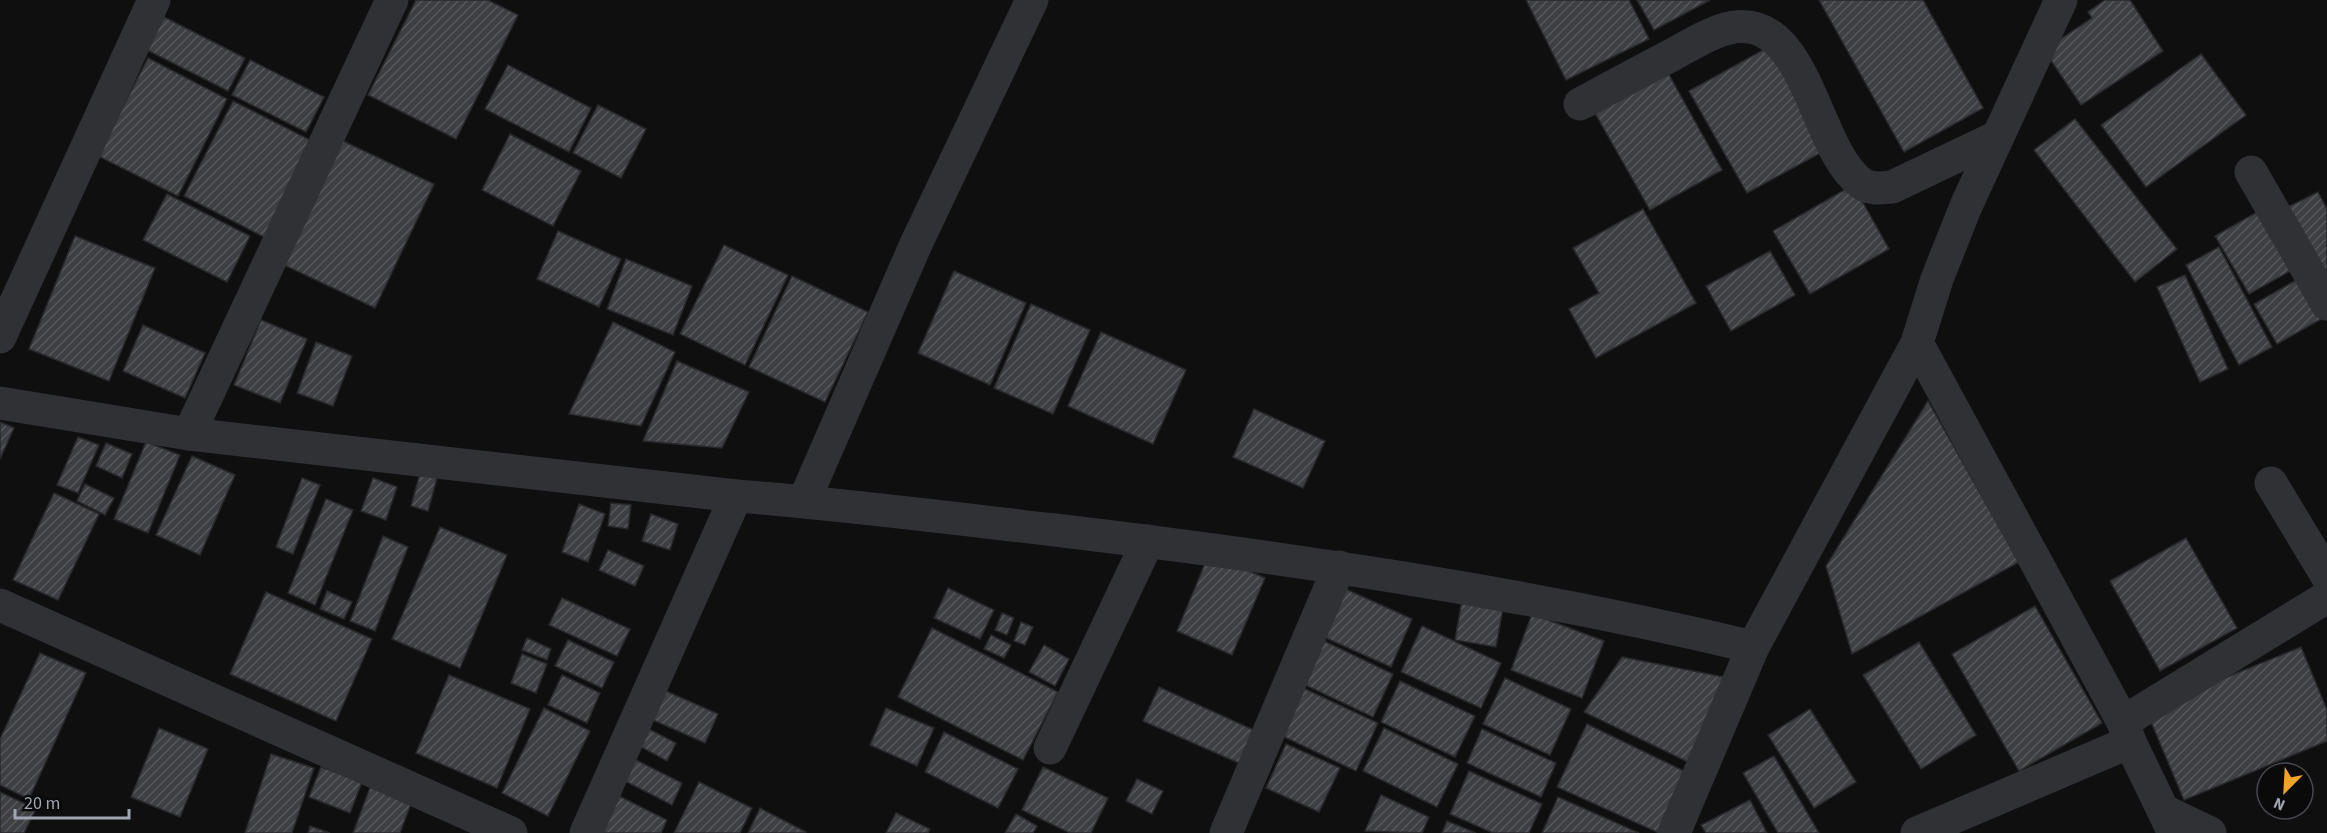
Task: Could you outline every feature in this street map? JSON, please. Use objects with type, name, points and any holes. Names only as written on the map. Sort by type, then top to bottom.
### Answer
[{"type":"street","points":[[0,336],[154,0]]},
{"type":"street","points":[[189,434],[392,0]]},
{"type":"street","points":[[804,501],[916,244],[1032,0]]},
{"type":"street","points":[[1674,833],[1753,647],[1917,343],[1937,279],[1997,136],[2061,0]]},
{"type":"street","points":[[1580,104],[1711,34],[1735,27],[1761,29],[1783,44],[1846,166],[1862,184],[1876,189],[1892,187],[1997,136]]},
{"type":"street","points":[[2251,172],[2327,304]]},
{"type":"street","points":[[1917,343],[2127,732],[2169,822],[2210,833]]},
{"type":"street","points":[[0,403],[189,434],[736,496],[804,501],[1148,541],[1339,567],[1675,629],[1753,647]]},
{"type":"street","points":[[2271,483],[2327,576]]},
{"type":"street","points":[[586,833],[736,496]]},
{"type":"street","points":[[1050,748],[1148,541]]},
{"type":"street","points":[[1226,833],[1339,567]]},
{"type":"street","points":[[1917,833],[2127,732],[2327,597]]},
{"type":"street","points":[[0,605],[511,833]]},
{"type":"building","points":[[416,0],[488,0],[518,15],[456,139],[368,95]]},
{"type":"building","points":[[1526,0],[1629,0],[1649,39],[1566,80]]},
{"type":"building","points":[[1637,0],[1710,0],[1654,30]]},
{"type":"building","points":[[1819,0],[1923,0],[1983,108],[1904,152]]},
{"type":"building","points":[[2105,0],[2130,0],[2163,51],[2081,105],[2044,50],[2092,18],[2088,12]]},
{"type":"building","points":[[164,17],[245,58],[228,91],[147,50]]},
{"type":"building","points":[[1772,45],[1824,151],[1747,193],[1689,91]]},
{"type":"building","points":[[2201,54],[2246,115],[2146,187],[2101,125]]},
{"type":"building","points":[[148,58],[227,99],[178,196],[98,156]]},
{"type":"building","points":[[250,60],[324,97],[306,132],[232,95]]},
{"type":"building","points":[[508,65],[591,108],[569,152],[485,109]]},
{"type":"building","points":[[1668,73],[1722,170],[1650,210],[1595,113]]},
{"type":"building","points":[[233,101],[314,142],[266,238],[184,196]]},
{"type":"building","points":[[598,105],[646,129],[621,178],[573,153]]},
{"type":"building","points":[[2075,119],[2177,249],[2135,282],[2034,150]]},
{"type":"building","points":[[510,134],[581,171],[553,226],[482,190]]},
{"type":"building","points":[[341,140],[434,184],[375,308],[282,264]]},
{"type":"building","points":[[1853,185],[1889,249],[1810,294],[1773,231]]},
{"type":"building","points":[[2318,192],[2327,209],[2327,282],[2280,211]]},
{"type":"building","points":[[167,194],[250,236],[227,282],[143,240]]},
{"type":"building","points":[[2266,207],[2301,265],[2249,294],[2215,236]]},
{"type":"building","points":[[1643,209],[1696,303],[1596,358],[1569,309],[1599,293],[1573,248]]},
{"type":"building","points":[[558,231],[621,259],[599,307],[537,279]]},
{"type":"building","points":[[75,236],[155,268],[109,381],[29,349]]},
{"type":"building","points":[[724,245],[788,275],[745,365],[680,334]]},
{"type":"building","points":[[2219,247],[2272,347],[2239,365],[2186,265]]},
{"type":"building","points":[[1770,251],[1795,295],[1731,331],[1706,286]]},
{"type":"building","points":[[626,259],[692,286],[673,335],[607,309]]},
{"type":"building","points":[[954,271],[1026,303],[990,385],[918,353]]},
{"type":"building","points":[[2185,275],[2228,369],[2200,382],[2157,287]]},
{"type":"building","points":[[792,276],[868,312],[825,402],[749,367]]},
{"type":"building","points":[[2300,278],[2323,318],[2277,344],[2254,304]]},
{"type":"building","points":[[1031,304],[1090,330],[1053,414],[994,388]]},
{"type":"building","points":[[261,320],[307,339],[280,403],[234,385]]},
{"type":"building","points":[[613,322],[675,352],[641,426],[569,414]]},
{"type":"building","points":[[143,325],[205,353],[185,398],[123,371]]},
{"type":"building","points":[[1101,332],[1186,370],[1153,444],[1068,406]]},
{"type":"building","points":[[316,342],[352,356],[333,406],[297,393]]},
{"type":"building","points":[[677,361],[749,392],[722,448],[643,441]]},
{"type":"building","points":[[1928,401],[2019,562],[1852,654],[1826,566]]},
{"type":"building","points":[[1254,409],[1325,441],[1303,488],[1233,457]]},
{"type":"building","points":[[0,422],[14,428],[0,459]]},
{"type":"building","points":[[78,437],[99,445],[78,493],[57,485]]},
{"type":"building","points":[[146,442],[180,455],[148,533],[114,519]]},
{"type":"building","points":[[106,443],[132,454],[122,478],[96,466]]},
{"type":"building","points":[[192,456],[235,475],[200,555],[156,535]]},
{"type":"building","points":[[420,473],[437,478],[428,511],[411,506]]},
{"type":"building","points":[[302,478],[320,485],[293,554],[276,547]]},
{"type":"building","points":[[373,478],[397,487],[386,520],[361,511]]},
{"type":"building","points":[[85,484],[114,498],[105,515],[77,501]]},
{"type":"building","points":[[54,493],[99,514],[58,600],[13,580]]},
{"type":"building","points":[[326,499],[353,510],[315,605],[288,593]]},
{"type":"building","points":[[611,503],[631,505],[628,529],[608,526]]},
{"type":"building","points":[[579,504],[605,514],[588,562],[562,552]]},
{"type":"building","points":[[651,514],[678,524],[670,550],[642,541]]},
{"type":"building","points":[[440,527],[507,555],[460,668],[392,639]]},
{"type":"building","points":[[383,536],[408,547],[375,631],[350,621]]},
{"type":"building","points":[[2186,538],[2237,628],[2160,671],[2110,581]]},
{"type":"building","points":[[608,550],[644,566],[635,586],[599,570]]},
{"type":"building","points":[[1209,554],[1265,578],[1232,655],[1177,631]]},
{"type":"building","points":[[1339,586],[1412,619],[1391,667],[1317,634]]},
{"type":"building","points":[[948,588],[994,610],[980,639],[934,618]]},
{"type":"building","points":[[327,591],[352,602],[344,619],[320,609]]},
{"type":"building","points":[[266,592],[372,639],[336,721],[230,674]]},
{"type":"building","points":[[562,598],[630,629],[617,656],[549,625]]},
{"type":"building","points":[[1462,600],[1503,608],[1496,647],[1455,640]]},
{"type":"building","points":[[2035,606],[2102,723],[2019,771],[1952,654]]},
{"type":"building","points":[[1002,613],[1014,618],[1007,635],[995,630]]},
{"type":"building","points":[[1532,614],[1604,641],[1582,698],[1511,670]]},
{"type":"building","points":[[1021,622],[1033,627],[1025,645],[1014,641]]},
{"type":"building","points":[[1422,626],[1501,663],[1481,708],[1401,672]]},
{"type":"building","points":[[932,628],[1058,692],[1023,760],[898,697]]},
{"type":"building","points":[[991,635],[1011,645],[1004,658],[984,649]]},
{"type":"building","points":[[527,638],[551,649],[547,660],[522,650]]},
{"type":"building","points":[[568,640],[614,662],[602,688],[555,666]]},
{"type":"building","points":[[1322,640],[1393,674],[1373,717],[1301,683]]},
{"type":"building","points":[[1919,642],[1976,735],[1921,769],[1863,675]]},
{"type":"building","points":[[1044,645],[1069,659],[1055,686],[1029,672]]},
{"type":"building","points":[[2301,647],[2327,710],[2327,741],[2279,761],[2255,761],[2255,771],[2184,800],[2146,710]]},
{"type":"building","points":[[40,653],[86,673],[29,799],[0,785],[0,739]]},
{"type":"building","points":[[522,654],[547,664],[536,693],[511,683]]},
{"type":"building","points":[[1622,657],[1724,677],[1688,762],[1584,712]]},
{"type":"building","points":[[449,675],[530,709],[497,788],[416,753]]},
{"type":"building","points":[[562,675],[600,693],[587,723],[548,705]]},
{"type":"building","points":[[1505,678],[1571,709],[1550,755],[1483,724]]},
{"type":"building","points":[[1400,681],[1475,716],[1455,757],[1381,722]]},
{"type":"building","points":[[1299,686],[1378,723],[1356,771],[1276,733]]},
{"type":"building","points":[[1159,687],[1256,731],[1241,764],[1143,721]]},
{"type":"building","points":[[666,691],[718,714],[705,743],[653,720]]},
{"type":"building","points":[[544,708],[590,731],[548,816],[502,793]]},
{"type":"building","points":[[886,708],[934,728],[917,766],[870,745]]},
{"type":"building","points":[[1810,709],[1856,782],[1814,808],[1768,735]]},
{"type":"building","points":[[1587,724],[1686,772],[1659,833],[1557,787]]},
{"type":"building","points":[[641,725],[676,743],[667,761],[632,742]]},
{"type":"building","points":[[159,728],[208,749],[180,817],[131,797]]},
{"type":"building","points":[[1384,728],[1458,764],[1437,807],[1363,771]]},
{"type":"building","points":[[1482,729],[1556,763],[1541,797],[1467,763]]},
{"type":"building","points":[[944,732],[1018,769],[998,808],[925,772]]},
{"type":"building","points":[[1286,744],[1340,768],[1319,812],[1266,788]]},
{"type":"building","points":[[271,754],[314,768],[292,833],[245,833]]},
{"type":"building","points":[[1774,756],[1819,833],[1778,833],[1743,773]]},
{"type":"building","points":[[632,758],[682,783],[672,805],[621,779]]},
{"type":"building","points":[[321,767],[362,782],[350,813],[309,797]]},
{"type":"building","points":[[1043,767],[1108,798],[1091,833],[1070,833],[1022,810]]},
{"type":"building","points":[[1469,771],[1542,804],[1529,833],[1493,833],[1450,814]]},
{"type":"building","points":[[1137,779],[1163,791],[1152,814],[1126,801]]},
{"type":"building","points":[[699,782],[752,808],[740,833],[674,833]]},
{"type":"building","points":[[371,785],[412,801],[400,833],[353,833]]},
{"type":"building","points":[[0,792],[36,809],[24,833],[0,833]]},
{"type":"building","points":[[617,795],[667,820],[661,833],[599,833]]},
{"type":"building","points":[[1381,795],[1429,817],[1422,833],[1365,831]]},
{"type":"building","points":[[1558,797],[1639,833],[1542,833]]},
{"type":"building","points":[[1750,800],[1767,833],[1706,833],[1701,825]]},
{"type":"building","points":[[760,808],[806,832],[806,833],[748,833]]},
{"type":"building","points":[[896,813],[930,829],[928,833],[886,833]]},
{"type":"building","points":[[1016,814],[1037,826],[1033,833],[1005,833]]},
{"type":"building","points":[[1447,821],[1476,833],[1442,833]]},
{"type":"building","points":[[310,826],[330,833],[308,833]]}]
